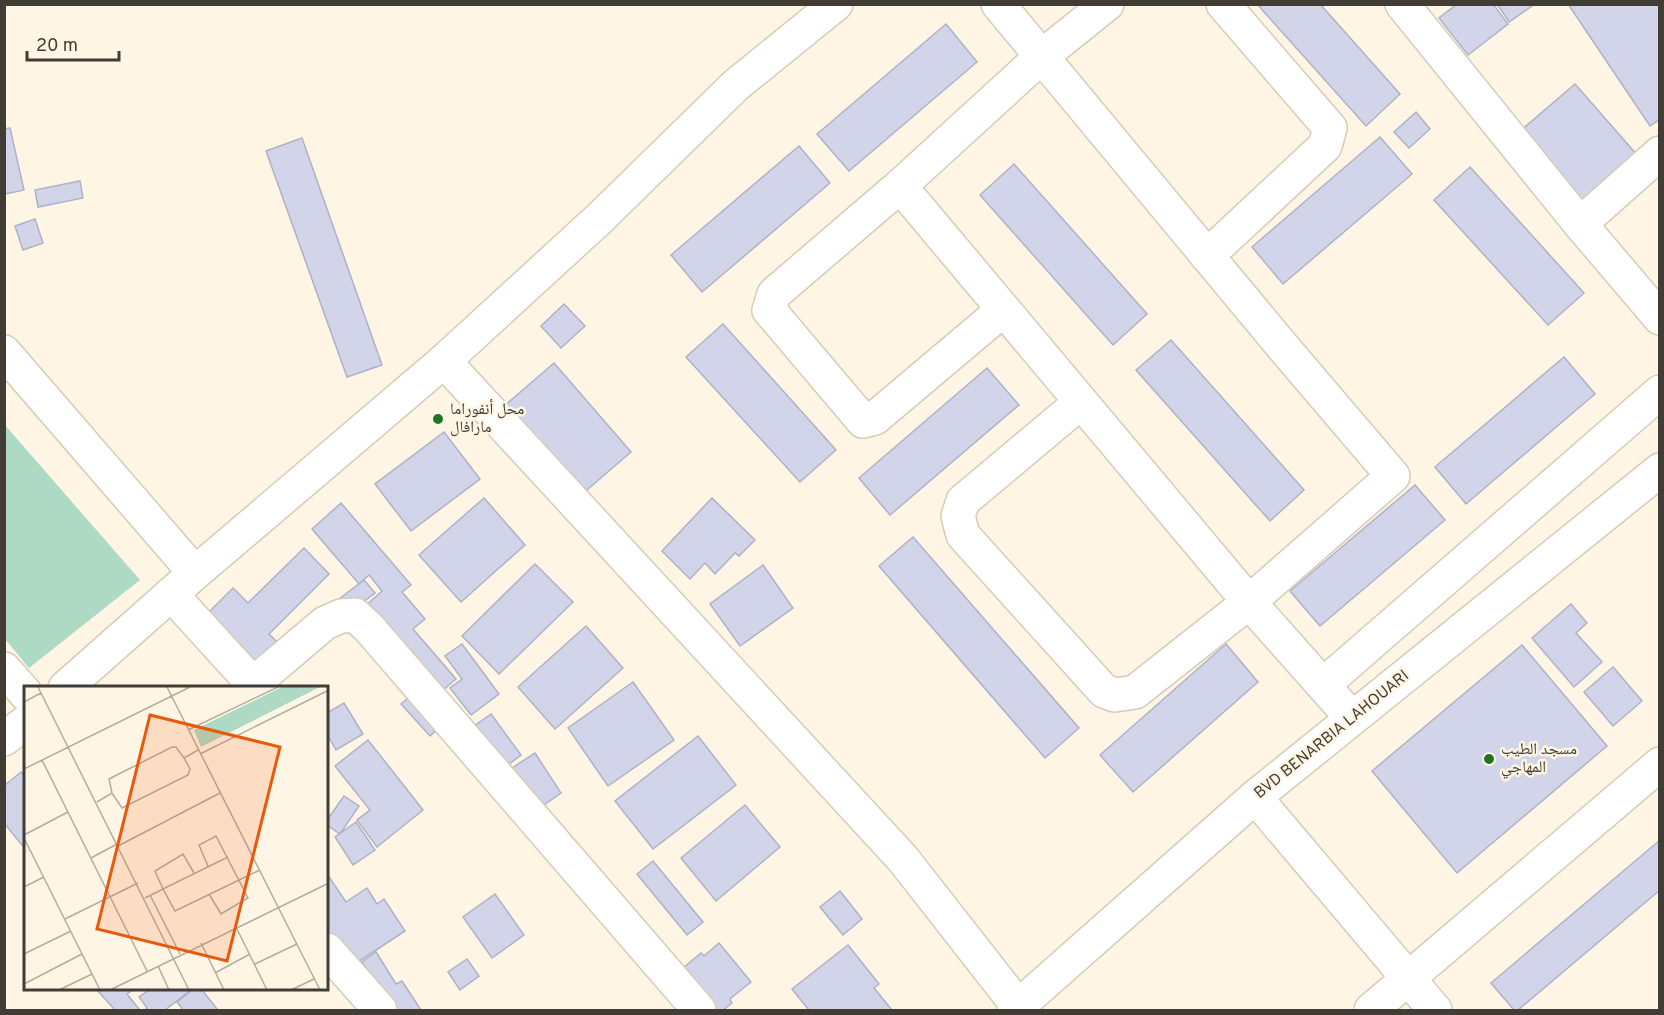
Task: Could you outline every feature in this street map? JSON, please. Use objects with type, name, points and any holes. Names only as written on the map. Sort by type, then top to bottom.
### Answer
[{"type":"street","points":[[67,686],[195,573],[444,361],[600,218],[736,85],[836,4]]},
{"type":"street","points":[[998,4],[1393,476],[1249,602],[1135,692],[1115,695],[1104,691],[963,535],[958,516],[963,501],[1081,402]]},
{"type":"street","points":[[1003,310],[875,417],[862,421],[769,310],[774,294],[900,186],[1041,57],[1107,4]]},
{"type":"street","points":[[1207,256],[1324,146],[1330,128],[1223,4]]},
{"type":"street","points":[[1402,4],[1580,225],[1659,318]]},
{"type":"street","points":[[1580,225],[1659,153]]},
{"type":"street","points":[[900,186],[1249,602],[1352,718]]},
{"type":"street","points":[[4,352],[195,573]]},
{"type":"street","points":[[444,361],[903,859],[1016,1008]]},
{"type":"street","points":[[1323,685],[1659,392]]},
{"type":"street","name":"BVD BENARBIA LAHOUARI","points":[[1016,1008],[1255,797],[1659,470]]},
{"type":"street","points":[[171,594],[251,686],[325,623],[341,616],[356,615],[699,1011]]},
{"type":"street","points":[[4,669],[24,692]]},
{"type":"street","points":[[4,740],[24,724]]},
{"type":"street","points":[[1371,1011],[1659,764]]},
{"type":"street","points":[[1255,797],[1435,1011]]},
{"type":"street","points":[[328,951],[380,1011]]},
{"type":"green space","points":[[4,424],[140,580],[29,668],[5,639]]},
{"type":"building","points":[[1257,4],[1320,4],[1400,94],[1366,126]]},
{"type":"building","points":[[1457,4],[1493,4],[1508,24],[1468,55],[1439,18]]},
{"type":"building","points":[[1497,4],[1535,4],[1509,22]]},
{"type":"building","points":[[1568,4],[1660,4],[1660,119],[1650,126]]},
{"type":"building","points":[[946,24],[977,62],[849,171],[817,134]]},
{"type":"building","points":[[1575,84],[1638,156],[1581,207],[1518,133]]},
{"type":"building","points":[[1416,112],[1430,129],[1409,148],[1394,132]]},
{"type":"building","points":[[10,128],[24,190],[5,194],[4,129]]},
{"type":"building","points":[[1380,137],[1412,174],[1283,284],[1252,247]]},
{"type":"building","points":[[302,138],[382,365],[347,377],[266,151]]},
{"type":"building","points":[[799,146],[830,183],[702,292],[671,255]]},
{"type":"building","points":[[1014,164],[1147,314],[1113,345],[980,195]]},
{"type":"building","points":[[1470,167],[1584,293],[1548,325],[1434,200]]},
{"type":"building","points":[[80,181],[83,198],[38,207],[35,190]]},
{"type":"building","points":[[35,219],[43,243],[23,250],[15,226]]},
{"type":"building","points":[[564,304],[585,326],[561,348],[541,326]]},
{"type":"building","points":[[723,324],[836,450],[800,482],[686,357]]},
{"type":"building","points":[[1171,340],[1304,490],[1270,521],[1136,370]]},
{"type":"building","points":[[1564,357],[1595,394],[1466,504],[1435,467]]},
{"type":"building","points":[[554,363],[631,452],[580,496],[503,407]]},
{"type":"building","points":[[987,368],[1019,405],[890,515],[859,478]]},
{"type":"building","points":[[444,432],[480,479],[411,531],[375,484]]},
{"type":"building","points":[[1415,485],[1445,520],[1320,626],[1290,591]]},
{"type":"building","points":[[484,498],[525,545],[461,602],[419,555]]},
{"type":"building","points":[[712,498],[755,540],[739,556],[735,553],[715,574],[705,563],[690,579],[662,551]]},
{"type":"building","points":[[341,503],[411,585],[402,592],[425,619],[413,629],[456,679],[442,691],[459,711],[430,736],[401,704],[415,692],[351,619],[382,591],[369,575],[359,584],[312,529]]},
{"type":"building","points":[[913,537],[1079,728],[1045,758],[879,566]]},
{"type":"building","points":[[304,548],[329,574],[269,634],[281,646],[252,675],[199,622],[233,588],[248,603]]},
{"type":"building","points":[[535,564],[573,602],[499,674],[462,636]]},
{"type":"building","points":[[763,565],[793,608],[740,646],[710,604]]},
{"type":"building","points":[[364,580],[375,593],[340,619],[330,606]]},
{"type":"building","points":[[1571,604],[1587,623],[1576,633],[1602,662],[1574,687],[1532,638]]},
{"type":"building","points":[[586,626],[623,668],[555,729],[518,687]]},
{"type":"building","points":[[462,644],[499,694],[471,715],[450,688],[462,679],[445,656]]},
{"type":"building","points":[[1226,644],[1258,682],[1133,792],[1100,755]]},
{"type":"building","name":"مسجد الطيب المهاجي","points":[[1522,645],[1607,746],[1457,873],[1372,771]]},
{"type":"building","points":[[1613,667],[1642,701],[1613,726],[1584,692]]},
{"type":"building","points":[[633,682],[674,740],[608,786],[568,728]]},
{"type":"building","points":[[344,703],[363,734],[336,750],[328,736],[328,712]]},
{"type":"building","points":[[491,714],[521,755],[489,779],[459,737]]},
{"type":"building","points":[[698,736],[736,785],[653,849],[615,801]]},
{"type":"building","points":[[368,740],[423,810],[377,847],[357,820],[370,810],[335,766]]},
{"type":"building","points":[[535,753],[561,793],[522,820],[495,779]]},
{"type":"building","points":[[21,772],[24,776],[24,848],[4,823],[4,786]]},
{"type":"building","points":[[344,796],[359,806],[340,834],[328,826],[328,819]]},
{"type":"building","points":[[745,805],[780,847],[716,901],[681,858]]},
{"type":"building","points":[[356,822],[375,850],[353,865],[335,837]]},
{"type":"building","points":[[1660,840],[1660,890],[1518,1010],[1514,1010],[1491,983]]},
{"type":"building","points":[[653,861],[703,922],[687,935],[637,874]]},
{"type":"building","points":[[328,875],[346,902],[367,888],[377,904],[384,899],[405,931],[355,964],[328,949]]},
{"type":"building","points":[[840,891],[862,919],[843,935],[820,907]]},
{"type":"building","points":[[495,894],[524,935],[492,958],[463,917]]},
{"type":"building","points":[[719,943],[751,982],[730,999],[732,1003],[723,1010],[687,1010],[665,983],[701,953],[704,956]]},
{"type":"building","points":[[848,945],[879,984],[874,988],[892,1010],[809,1010],[792,989]]},
{"type":"building","points":[[376,952],[396,984],[402,981],[421,1010],[372,1010],[384,996],[362,962]]},
{"type":"building","points":[[467,959],[479,976],[460,990],[448,972]]},
{"type":"building","points":[[98,991],[132,991],[127,994],[139,1009],[115,1010]]},
{"type":"building","points":[[148,991],[190,991],[165,1010],[144,1010],[147,1008],[139,997]]},
{"type":"building","points":[[191,991],[203,991],[218,1010],[183,1010],[177,1002]]},
{"type":"place","name":"محل أنفوراما مارافال","points":[[438,419]]},
{"type":"place","name":"مسجد الطيب المهاجي","points":[[1489,759]]}]
